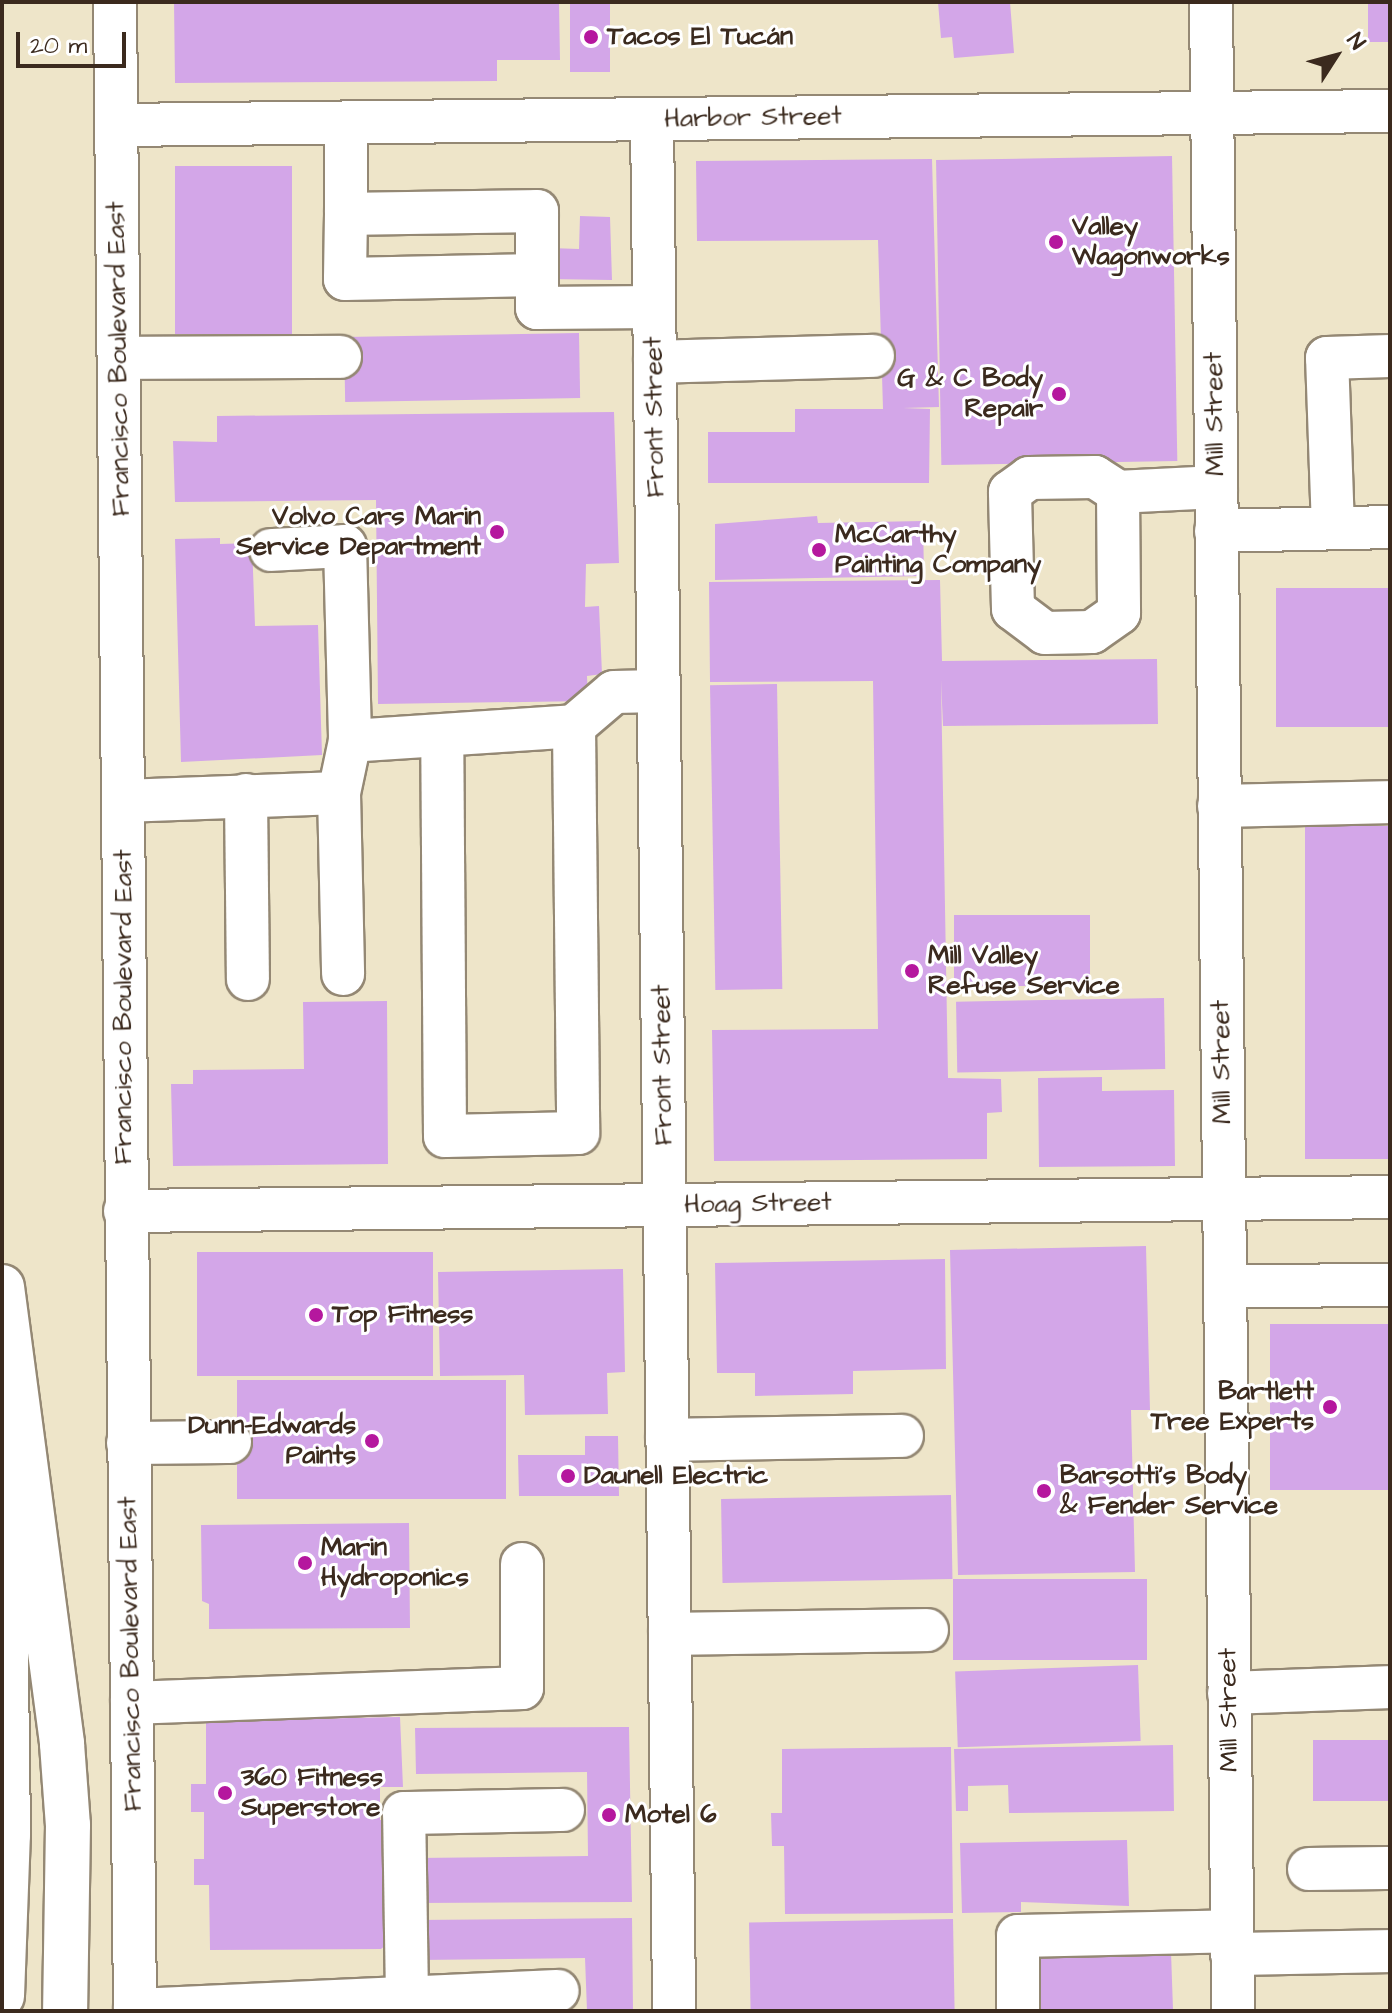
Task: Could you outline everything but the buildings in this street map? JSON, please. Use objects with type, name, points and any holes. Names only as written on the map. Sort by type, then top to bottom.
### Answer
[{"type":"highway","points":[[2,1287],[62,1744],[68,1825],[65,2011]]},
{"type":"highway","points":[[2,1387],[8,1835],[2,1996]]},
{"type":"street","name":"Francisco Boulevard East","points":[[115,2],[135,2010]]},
{"type":"street","name":"Mill Street","points":[[1211,2],[1233,2011]]},
{"type":"street","name":"Harbor Street","points":[[116,125],[1390,111]]},
{"type":"street","name":"Front Street","points":[[652,119],[674,2011]]},
{"type":"street","points":[[346,123],[345,279],[537,275]]},
{"type":"street","points":[[346,214],[537,211],[537,308],[654,307]]},
{"type":"street","points":[[655,362],[873,356]]},
{"type":"street","points":[[1333,528],[1327,358],[1390,356]]},
{"type":"street","points":[[119,358],[340,357]]},
{"type":"street","points":[[1118,492],[1216,487]]},
{"type":"street","points":[[1216,531],[1390,527]]},
{"type":"street","points":[[271,550],[345,546],[350,741],[339,793],[343,974]]},
{"type":"street","points":[[350,741],[574,726],[614,692],[659,691]]},
{"type":"street","points":[[442,737],[445,1136],[578,1133],[574,726]]},
{"type":"street","points":[[123,801],[339,793]]},
{"type":"street","points":[[246,795],[248,979]]},
{"type":"street","points":[[1219,806],[1390,802]]},
{"type":"street","name":"Hoag Street","points":[[125,1211],[1390,1197]]},
{"type":"street","points":[[1225,1286],[1390,1285]]},
{"type":"street","points":[[667,1440],[902,1436]]},
{"type":"street","points":[[128,1443],[230,1442]]},
{"type":"street","points":[[132,1703],[522,1688],[522,1564]]},
{"type":"street","points":[[670,1634],[927,1630]]},
{"type":"street","points":[[1229,1693],[1390,1687]]},
{"type":"street","points":[[407,1997],[404,1813],[563,1810]]},
{"type":"street","points":[[1309,1869],[1390,1868]]},
{"type":"street","points":[[1018,2011],[1018,1936],[1232,1942],[1390,1951]]},
{"type":"street","points":[[135,2010],[558,1991]]},
{"type":"place","name":"Tacos El Tucán","points":[[591,37]]},
{"type":"place","name":"Valley Wagonworks","points":[[1056,242]]},
{"type":"place","name":"G & C Body Repair","points":[[1059,394]]},
{"type":"place","name":"Volvo Cars Marin Service Department","points":[[497,532]]},
{"type":"place","name":"McCarthy Painting Company","points":[[819,550]]},
{"type":"place","name":"Mill Valley Refuse Service","points":[[912,971]]},
{"type":"place","name":"Top Fitness","points":[[316,1315]]},
{"type":"place","name":"Bartlett Tree Experts","points":[[1330,1407]]},
{"type":"place","name":"Dunn-Edwards Paints","points":[[372,1441]]},
{"type":"place","name":"Daunell Electric","points":[[568,1476]]},
{"type":"place","name":"Barsotti's Body & Fender Service","points":[[1044,1491]]},
{"type":"place","name":"Marin Hydroponics","points":[[305,1563]]},
{"type":"place","name":"360 Fitness Superstore","points":[[225,1793]]},
{"type":"place","name":"Motel 6","points":[[609,1815]]}]
